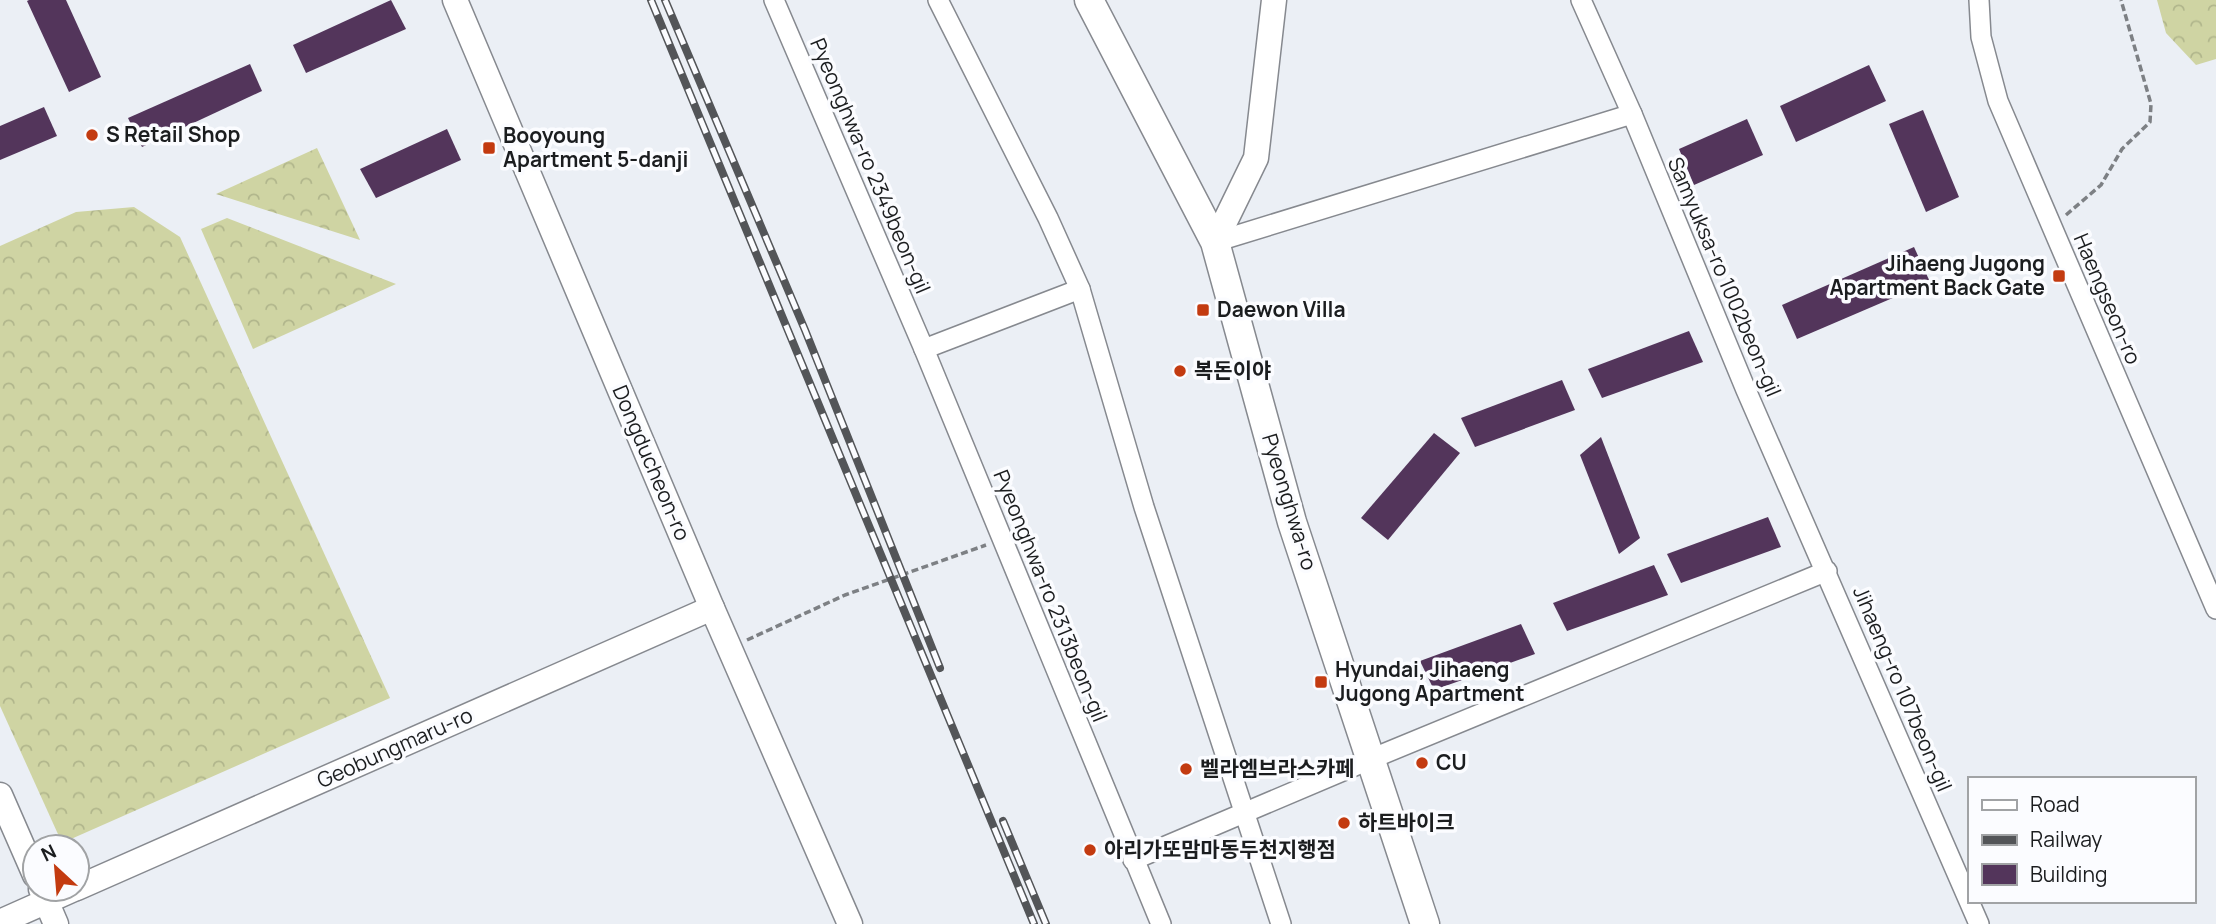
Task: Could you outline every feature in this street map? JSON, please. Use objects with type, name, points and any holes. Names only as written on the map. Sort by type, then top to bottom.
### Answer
[{"type":"main road","name":"Pyeonghwa-ro","points":[[1089,0],[1215,242],[1292,522],[1425,924]]},
{"type":"street","name":"Dongducheon-ro","points":[[455,0],[712,608],[850,924]]},
{"type":"street","name":"Pyeonghwa-ro 2349beon-gil","points":[[774,0],[924,349]]},
{"type":"street","points":[[938,0],[1048,218],[1080,289],[1144,507],[1281,924]]},
{"type":"street","points":[[1215,242],[1256,158],[1274,0]]},
{"type":"street","name":"Samyuksa-ro 1002beon-gil","points":[[1581,0],[1632,114],[1746,390],[1827,571]]},
{"type":"street","name":"Haengseon-ro","points":[[1979,0],[1981,37],[1998,101],[2216,609]]},
{"type":"street","points":[[1215,242],[1632,114]]},
{"type":"street","points":[[924,349],[1080,289]]},
{"type":"street","name":"Pyeonghwa-ro 2313beon-gil","points":[[924,349],[1161,924]]},
{"type":"street","points":[[1133,860],[1827,571]]},
{"type":"street","name":"Jihaeng-ro 107beon-gil","points":[[1827,571],[1968,898]]},
{"type":"street","name":"Geobungmaru-ro","points":[[91,881],[712,608]]},
{"type":"street","points":[[0,795],[21,843]]},
{"type":"street","name":"Geobungmaru-ro","points":[[0,922],[31,903]]},
{"type":"street","points":[[47,903],[56,924]]},
{"type":"street","name":"Jihaeng-ro 107beon-gil","points":[[1970,903],[1979,924]]},
{"type":"path","points":[[2051,228],[2102,185],[2122,149],[2150,122],[2151,104],[2121,0]]},
{"type":"path","points":[[730,648],[845,595],[1002,540]]},
{"type":"green space","points":[[2157,0],[2216,0],[2216,59],[2196,65],[2166,33]]},
{"type":"green space","points":[[317,148],[360,240],[216,194]]},
{"type":"green space","points":[[134,207],[180,237],[390,698],[85,833],[57,833],[0,706],[0,246],[76,212]]},
{"type":"green space","points":[[227,218],[396,284],[253,349],[201,229]]},
{"type":"building","points":[[66,0],[101,77],[69,92],[27,1]]},
{"type":"building","points":[[391,0],[406,29],[306,73],[293,45]]},
{"type":"building","points":[[250,64],[262,91],[142,147],[128,118]]},
{"type":"building","points":[[1869,65],[1886,101],[1796,142],[1780,106]]},
{"type":"building","points":[[44,107],[57,136],[0,160],[0,126]]},
{"type":"building","points":[[1923,110],[1959,197],[1926,212],[1889,124]]},
{"type":"building","points":[[1747,119],[1763,155],[1694,185],[1679,149]]},
{"type":"building","points":[[447,129],[461,160],[376,198],[360,169]]},
{"type":"building","points":[[1914,247],[1930,282],[1797,339],[1782,305]]},
{"type":"building","points":[[1689,331],[1703,362],[1602,398],[1588,369]]},
{"type":"building","points":[[1562,380],[1575,410],[1475,447],[1461,418]]},
{"type":"building","points":[[1434,433],[1460,453],[1388,540],[1361,518]]},
{"type":"building","points":[[1601,437],[1640,538],[1619,554],[1580,455]]},
{"type":"building","points":[[1768,517],[1781,547],[1681,583],[1667,554]]},
{"type":"building","points":[[1654,565],[1668,595],[1567,631],[1553,603]]},
{"type":"building","points":[[1521,624],[1535,654],[1434,690],[1420,661]]},
{"type":"railway","points":[[651,0],[1034,924]]},
{"type":"railway","points":[[665,0],[805,330],[940,668]]},
{"type":"railway","points":[[1003,821],[1046,924]]},
{"type":"place","name":"S Retail Shop","points":[[92,135]]},
{"type":"place","name":"Booyoung Apartment 5-danji","points":[[489,148]]},
{"type":"place","name":"Jihaeng Jugong Apartment Back Gate","points":[[2059,276]]},
{"type":"place","name":"Daewon Villa","points":[[1203,310]]},
{"type":"place","name":"복돈이야","points":[[1180,371]]},
{"type":"place","name":"Hyundai, Jihaeng Jugong Apartment","points":[[1321,682]]},
{"type":"place","name":"CU","points":[[1422,763]]},
{"type":"place","name":"벨라엠브라스카페","points":[[1186,769]]},
{"type":"place","name":"하트바이크","points":[[1344,823]]},
{"type":"place","name":"아리가또맘마동두천지행점","points":[[1090,850]]}]
